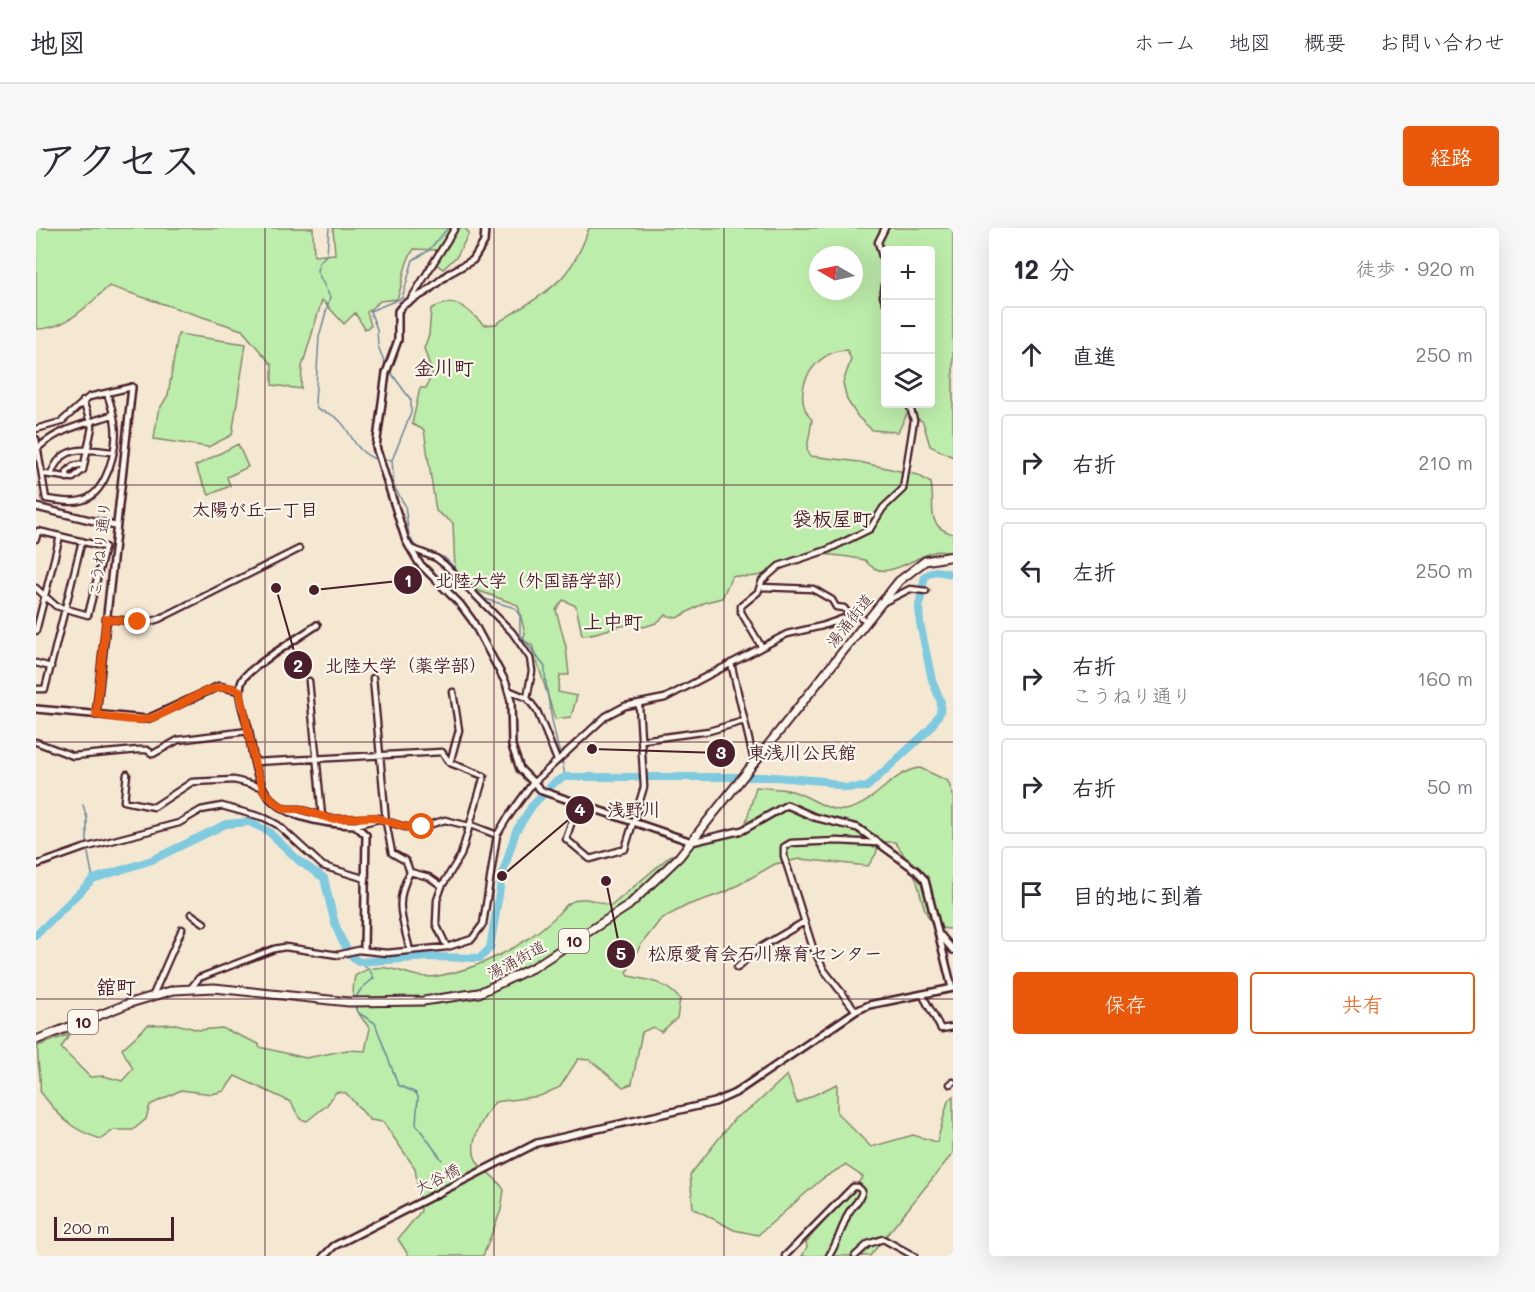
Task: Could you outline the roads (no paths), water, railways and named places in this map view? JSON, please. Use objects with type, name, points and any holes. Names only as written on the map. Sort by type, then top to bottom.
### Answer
[{"type":"main road","name":"湯涌街道","points":[[36,1040],[153,995],[191,988],[366,1003],[443,1000],[479,993],[534,968],[628,906],[692,842],[732,788],[899,581],[919,564],[932,558],[953,556]]},
{"type":"street","points":[[411,299],[455,228]]},
{"type":"street","points":[[485,228],[484,242],[473,260],[411,299],[398,310],[398,340],[386,374],[376,447],[410,548],[419,563],[460,604],[472,621],[508,690],[514,757],[520,769],[532,784],[556,797],[692,842],[743,830],[787,806],[814,817],[850,825],[917,871],[925,880],[953,988]]},
{"type":"street","points":[[881,254],[878,242],[885,228]]},
{"type":"street","points":[[36,429],[61,422],[89,397],[132,387]]},
{"type":"street","name":"こうねり通り","points":[[96,715],[132,387]]},
{"type":"street","points":[[36,439],[44,474],[46,499],[71,502],[84,500],[102,485],[108,475],[115,424],[107,393]]},
{"type":"street","points":[[44,474],[67,478],[79,476],[92,427],[83,401]]},
{"type":"street","points":[[761,646],[741,609],[744,600],[758,592],[769,573],[779,566],[827,550],[870,529],[883,508],[903,489],[914,420],[910,408]]},
{"type":"street","points":[[39,447],[55,434],[112,415]]},
{"type":"street","points":[[51,475],[54,466],[67,452],[88,449],[112,452]]},
{"type":"street","points":[[67,478],[67,472],[73,466],[84,464]]},
{"type":"street","points":[[36,507],[115,526]]},
{"type":"street","points":[[36,538],[38,531],[105,546],[88,615],[56,606],[36,588]]},
{"type":"street","points":[[36,631],[60,536]]},
{"type":"street","points":[[36,689],[45,689],[82,541]]},
{"type":"street","points":[[410,548],[436,558],[445,565],[512,632],[531,660],[527,698]]},
{"type":"street","points":[[106,619],[149,622],[159,619],[299,549]]},
{"type":"street","points":[[761,587],[813,588],[832,600],[836,606],[844,608],[850,616]]},
{"type":"street","points":[[880,604],[916,589],[926,591]]},
{"type":"street","points":[[191,988],[199,978],[274,949],[285,947],[321,954],[345,954],[361,950],[410,951],[447,947],[472,939],[483,924],[497,835],[515,805],[532,784],[606,716],[625,706],[665,698],[787,634],[855,614],[866,620]]},
{"type":"street","points":[[317,625],[248,673],[243,679],[240,691],[262,787],[272,799],[286,809],[332,824],[355,825],[379,819]]},
{"type":"street","points":[[36,663],[51,667]]},
{"type":"street","points":[[731,663],[754,761]]},
{"type":"street","points":[[373,678],[386,822],[393,855],[406,861],[410,872],[401,888],[399,901],[410,951]]},
{"type":"street","points":[[309,681],[322,816]]},
{"type":"street","points":[[36,709],[147,719],[219,686],[240,691]]},
{"type":"street","points":[[508,690],[527,698],[544,723],[560,757]]},
{"type":"street","points":[[450,763],[459,730],[453,692]]},
{"type":"street","points":[[578,803],[566,839],[590,860],[625,849],[644,782],[639,705]]},
{"type":"street","points":[[642,740],[709,731],[744,721]]},
{"type":"street","points":[[36,742],[73,756],[138,750],[147,750],[153,754],[178,740],[248,731]]},
{"type":"street","points":[[255,762],[442,752],[450,763],[484,776],[461,855],[442,886],[436,924],[447,947]]},
{"type":"street","points":[[127,774],[124,801],[154,807],[192,782],[234,780],[262,787]]},
{"type":"street","points":[[36,865],[75,851],[179,823],[201,810],[222,806],[265,818],[278,825],[323,867],[366,879]]},
{"type":"street","points":[[286,809],[300,809],[331,819],[379,819],[405,827],[422,827],[445,820],[470,825],[497,835]]},
{"type":"street","points":[[355,825],[366,835],[366,879],[361,950]]},
{"type":"street","points":[[856,1011],[824,970],[804,922],[784,856],[784,847],[790,843],[837,841],[877,843]]},
{"type":"street","points":[[410,872],[429,877],[442,886]]},
{"type":"street","points":[[191,914],[204,923]]},
{"type":"street","points":[[737,968],[756,950],[804,922]]},
{"type":"street","points":[[153,995],[182,929]]},
{"type":"street","points":[[937,929],[953,950]]},
{"type":"street","name":"大谷橋","points":[[324,1256],[334,1246],[537,1143],[726,1098],[856,1011],[869,1005],[953,988]]},
{"type":"street","points":[[922,994],[941,1029],[953,1027]]},
{"type":"street","points":[[785,1256],[828,1210],[853,1187],[858,1187],[862,1191],[861,1198],[849,1211],[840,1238],[829,1256]]},
{"type":"street","points":[[855,1256],[875,1239],[883,1239],[914,1256]]},
{"type":"waterway","points":[[329,228],[327,254],[319,263],[317,271],[330,297],[319,337],[315,403],[318,410],[330,414],[345,426],[360,449],[378,460]]},
{"type":"waterway","points":[[386,366],[378,346],[377,329],[370,311],[402,298],[413,260],[428,251],[448,228]]},
{"type":"waterway","points":[[389,370],[411,400],[411,413],[392,460],[394,487],[405,505],[409,536],[415,546],[445,558],[485,599],[515,608],[520,616],[520,634],[545,667],[550,710],[560,754]]},
{"type":"waterway","points":[[382,459],[391,460]]},
{"type":"waterway","points":[[36,935],[93,879],[152,860],[226,824],[249,822],[268,831],[299,861],[324,878],[339,934],[350,954],[358,962],[431,957],[480,958],[490,948],[502,876],[516,831],[532,806],[555,782],[565,777],[775,777],[823,781],[845,788],[867,787],[930,729],[940,713],[941,702],[932,680],[920,623],[919,606],[925,576],[935,571],[953,574]]},
{"type":"waterway","points":[[562,759],[565,777]]},
{"type":"waterway","points":[[83,805],[87,818],[87,844]]},
{"type":"waterway","points":[[88,853],[93,879]]},
{"type":"waterway","points":[[355,999],[361,989],[374,978],[369,969],[358,962]]},
{"type":"waterway","points":[[354,1004],[357,1012],[375,1023],[398,1085],[416,1093],[418,1097],[416,1124],[442,1160]]},
{"type":"place","name":"北陸大学（薬学部）","points":[[276,588]]},
{"type":"place","name":"北陸大学（外国語学部）","points":[[314,590]]},
{"type":"place","name":"東浅川公民館","points":[[592,749]]},
{"type":"place","name":"浅野川","points":[[502,876]]},
{"type":"place","name":"松原愛育会石川療育センター","points":[[606,881]]},
{"type":"district","name":"金川町","points":[[444,367]]},
{"type":"district","name":"太陽が丘一丁目","points":[[255,509]]},
{"type":"district","name":"袋板屋町","points":[[832,518]]},
{"type":"district","name":"上中町","points":[[613,621]]},
{"type":"district","name":"舘町","points":[[116,986]]}]
